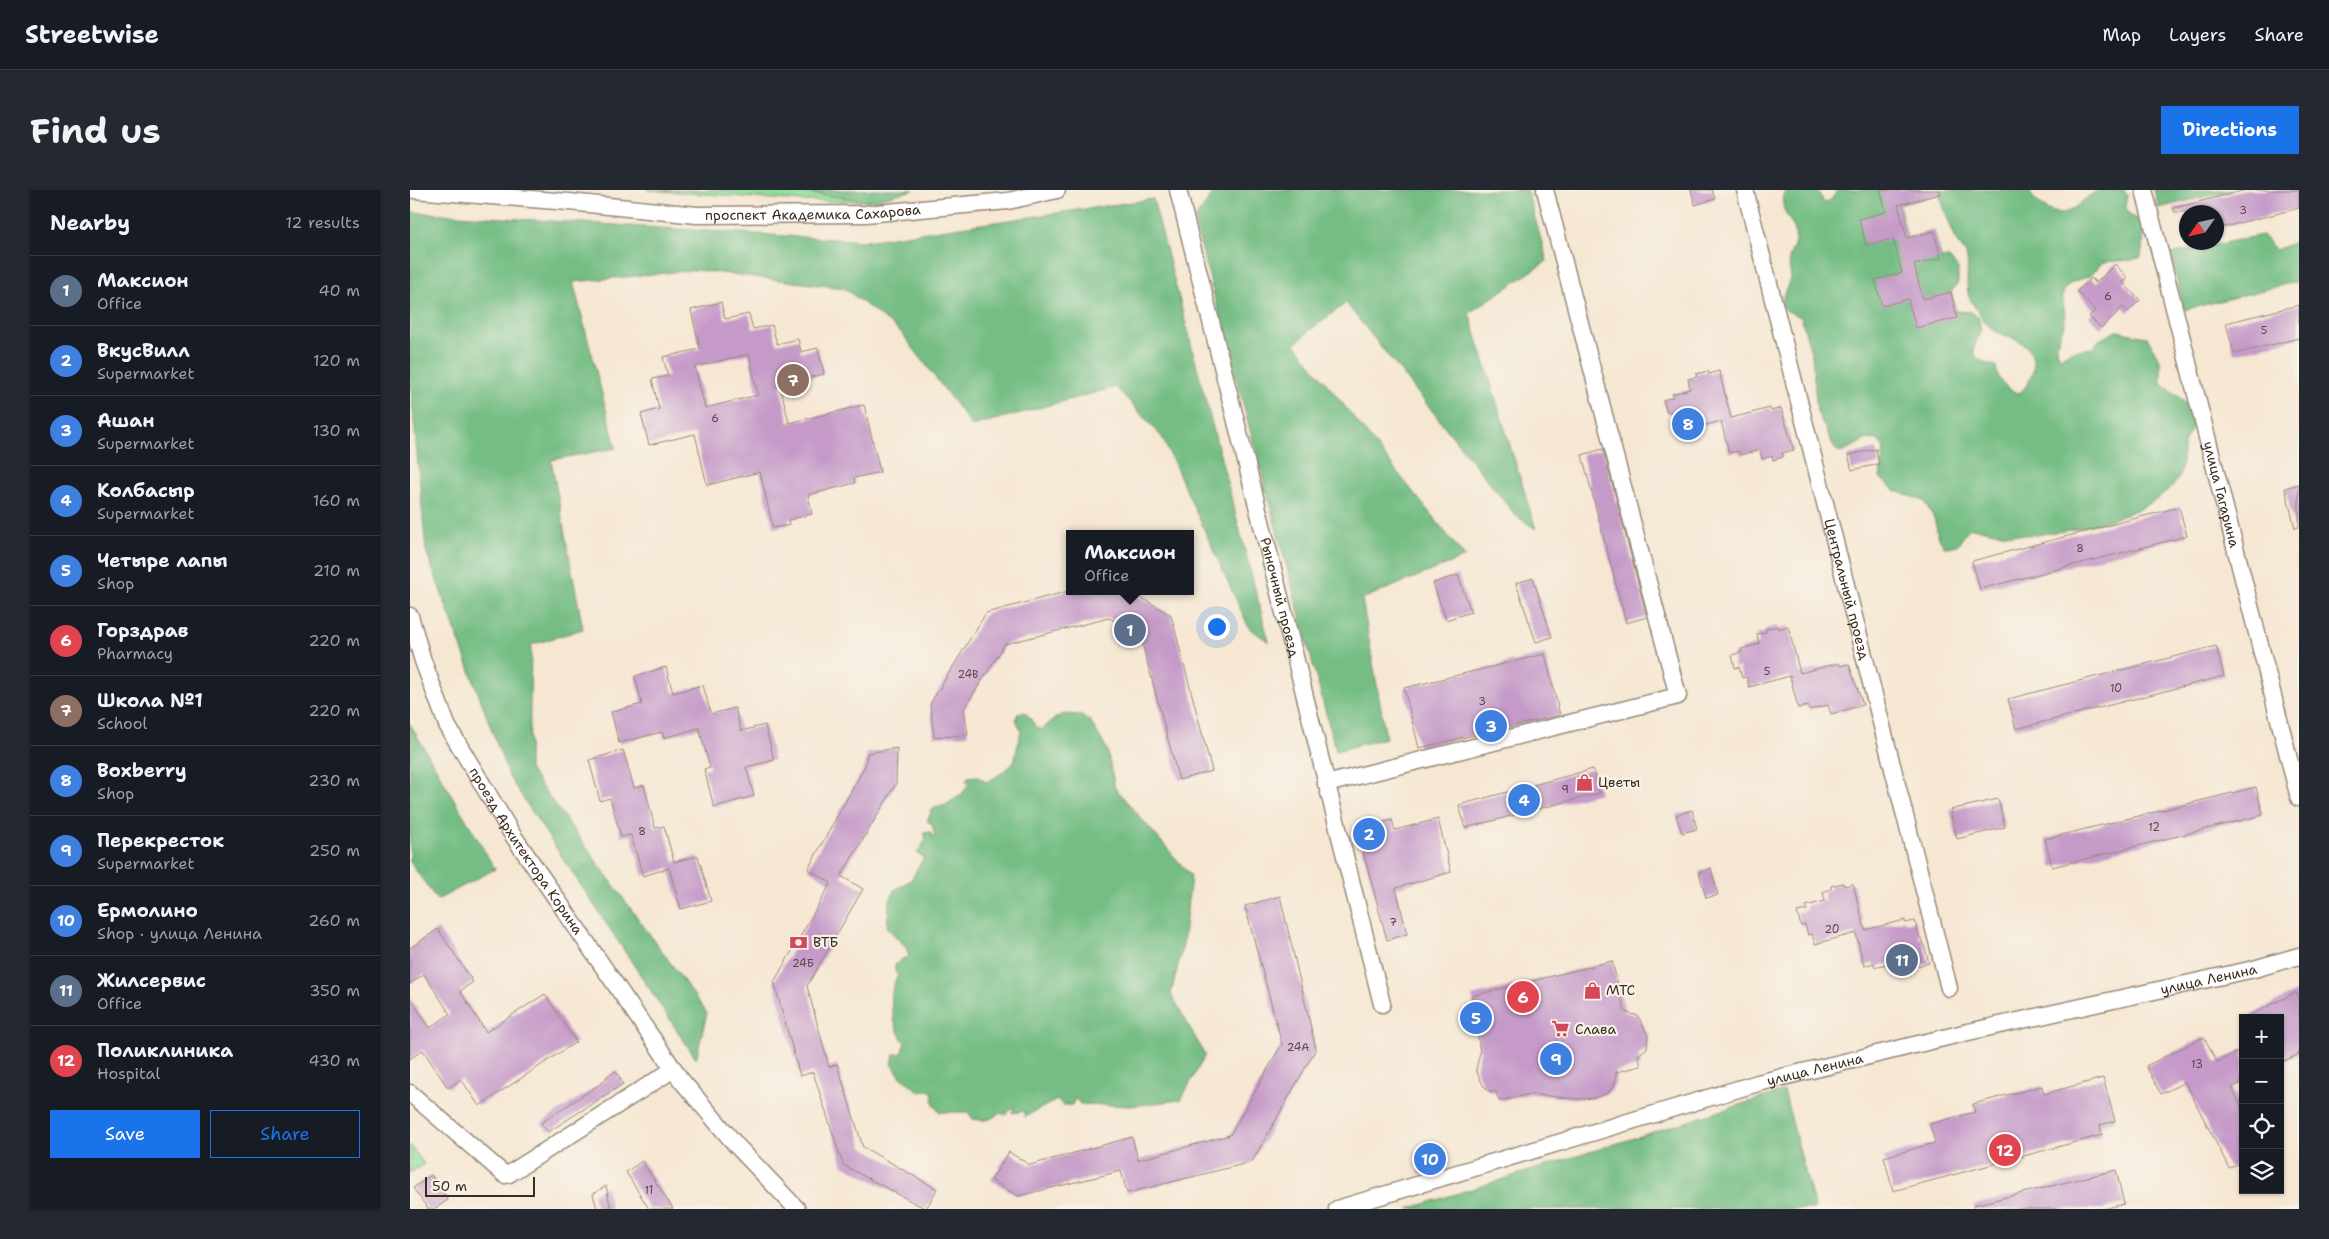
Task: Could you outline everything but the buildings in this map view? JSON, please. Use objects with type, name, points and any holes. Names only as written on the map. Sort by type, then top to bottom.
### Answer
[{"type":"street","name":"проспект Академика Сахарова","points":[[414,190],[569,202],[697,215],[866,214],[1008,201],[1057,190]]},
{"type":"street","name":"проспект Академика Сахарова","points":[[540,190],[569,202]]},
{"type":"street","name":"Рыночный проезд","points":[[1178,190],[1382,1004]]},
{"type":"street","points":[[1326,784],[1678,696],[1545,190]]},
{"type":"street","name":"Центральный проезд","points":[[1745,190],[1949,988]]},
{"type":"street","name":"улица Гагарина","points":[[2144,190],[2299,798]]},
{"type":"street","name":"проезд Архитектора Корина","points":[[410,616],[423,661],[446,725],[512,834],[674,1068],[736,1146],[797,1209]]},
{"type":"street","name":"улица Ленина","points":[[1337,1209],[1758,1083],[1968,1032],[2254,969],[2299,956]]},
{"type":"street","points":[[410,1093],[504,1175],[674,1068]]},
{"type":"green space","points":[[647,190],[785,190],[869,201],[802,201]]},
{"type":"green space","points":[[785,190],[914,190],[869,201]]},
{"type":"green space","points":[[1216,190],[1527,190],[1547,261],[1469,313],[1536,529],[1516,516],[1346,303],[1310,330],[1295,344],[1465,557],[1362,599],[1386,738],[1336,751],[1194,220]]},
{"type":"green space","points":[[1785,190],[1817,190],[1824,203],[1833,198],[1837,190],[1923,190],[1925,198],[1899,205],[1907,238],[1934,231],[1941,258],[1948,257],[1958,268],[1958,283],[1951,292],[1956,311],[1971,312],[1979,318],[1981,333],[1975,346],[1975,355],[1982,361],[1996,366],[1998,375],[2003,383],[2014,392],[2019,393],[2026,386],[2033,372],[2032,356],[2029,349],[2019,341],[1992,329],[1971,301],[1968,291],[1966,256],[1956,240],[1940,196],[1940,190],[2028,190],[2041,205],[2052,212],[2059,213],[2072,209],[2097,191],[2124,190],[2127,196],[2125,206],[2129,215],[2138,219],[2143,228],[2144,237],[2141,257],[2132,260],[2103,262],[2089,276],[2067,286],[2063,295],[2065,321],[2057,347],[2060,357],[2073,351],[2093,348],[2099,340],[2117,331],[2147,337],[2161,363],[2161,384],[2183,400],[2193,417],[2192,427],[2184,444],[2181,471],[2172,486],[2156,500],[2106,521],[2052,533],[2029,535],[1970,528],[1958,544],[1944,547],[1939,538],[1934,518],[1924,501],[1896,491],[1880,478],[1884,448],[1878,440],[1867,439],[1841,453],[1835,449],[1817,412],[1812,356],[1801,317],[1787,311],[1782,305],[1790,279],[1789,260],[1795,234],[1794,228],[1783,207]]},
{"type":"green space","points":[[2154,190],[2232,190],[2159,208]]},
{"type":"green space","points":[[1153,199],[1269,642],[1249,628],[1162,437],[1116,387],[972,426],[901,332],[844,288],[697,270],[573,282],[616,448],[551,460],[583,629],[531,645],[529,769],[707,1013],[696,1059],[509,777],[426,551],[410,378],[410,212],[865,241]]},
{"type":"green space","points":[[2262,235],[2276,250],[2299,240],[2299,281],[2184,310],[2171,254],[2190,250],[2224,250],[2224,243]]},
{"type":"green space","points":[[1024,712],[1036,727],[1041,730],[1057,717],[1065,714],[1080,715],[1090,721],[1107,749],[1115,788],[1191,876],[1183,945],[1171,994],[1205,1055],[1181,1100],[1130,1106],[1080,1104],[1075,1098],[1072,1105],[1063,1105],[1057,1100],[1024,1117],[1025,1111],[1012,1113],[1014,1107],[1006,1115],[999,1113],[990,1119],[977,1120],[973,1119],[968,1112],[940,1112],[934,1105],[932,1092],[928,1090],[920,1092],[901,1077],[892,1064],[894,1054],[901,1054],[905,1043],[900,1036],[892,1010],[892,991],[898,975],[895,972],[895,965],[902,959],[909,957],[906,947],[887,928],[889,903],[894,890],[911,880],[924,857],[917,854],[926,839],[924,833],[930,832],[932,836],[935,836],[932,824],[927,821],[932,810],[938,806],[944,806],[961,795],[969,784],[966,781],[968,777],[977,776],[986,782],[1001,774],[1014,762],[1021,731],[1016,719],[1018,713]]},
{"type":"green space","points":[[410,724],[495,869],[437,900],[410,862]]},
{"type":"green space","points":[[1784,1091],[1815,1209],[1408,1209]]},
{"type":"green space","points":[[410,1145],[424,1164],[410,1173]]},
{"type":"place","name":"Школа №1","points":[[793,380]]},
{"type":"place","name":"Boxberry","points":[[1688,424]]},
{"type":"place","name":"Максион","points":[[1130,630]]},
{"type":"place","name":"Ашан","points":[[1491,726]]},
{"type":"place","name":"Цветы","points":[[1584,782]]},
{"type":"place","name":"Колбасыр","points":[[1524,800]]},
{"type":"place","name":"ВкусВилл","points":[[1369,834]]},
{"type":"place","name":"ВТБ","points":[[799,942]]},
{"type":"place","name":"Жилсервис","points":[[1902,960]]},
{"type":"place","name":"МТС","points":[[1592,990]]},
{"type":"place","name":"Горздрав","points":[[1523,997]]},
{"type":"place","name":"Четыре лапы","points":[[1476,1018]]},
{"type":"place","name":"Слава","points":[[1561,1029]]},
{"type":"place","name":"Перекресток","points":[[1556,1059]]},
{"type":"place","name":"Поликлиника","points":[[2005,1150]]},
{"type":"place","name":"Ермолино","points":[[1430,1159]]}]
